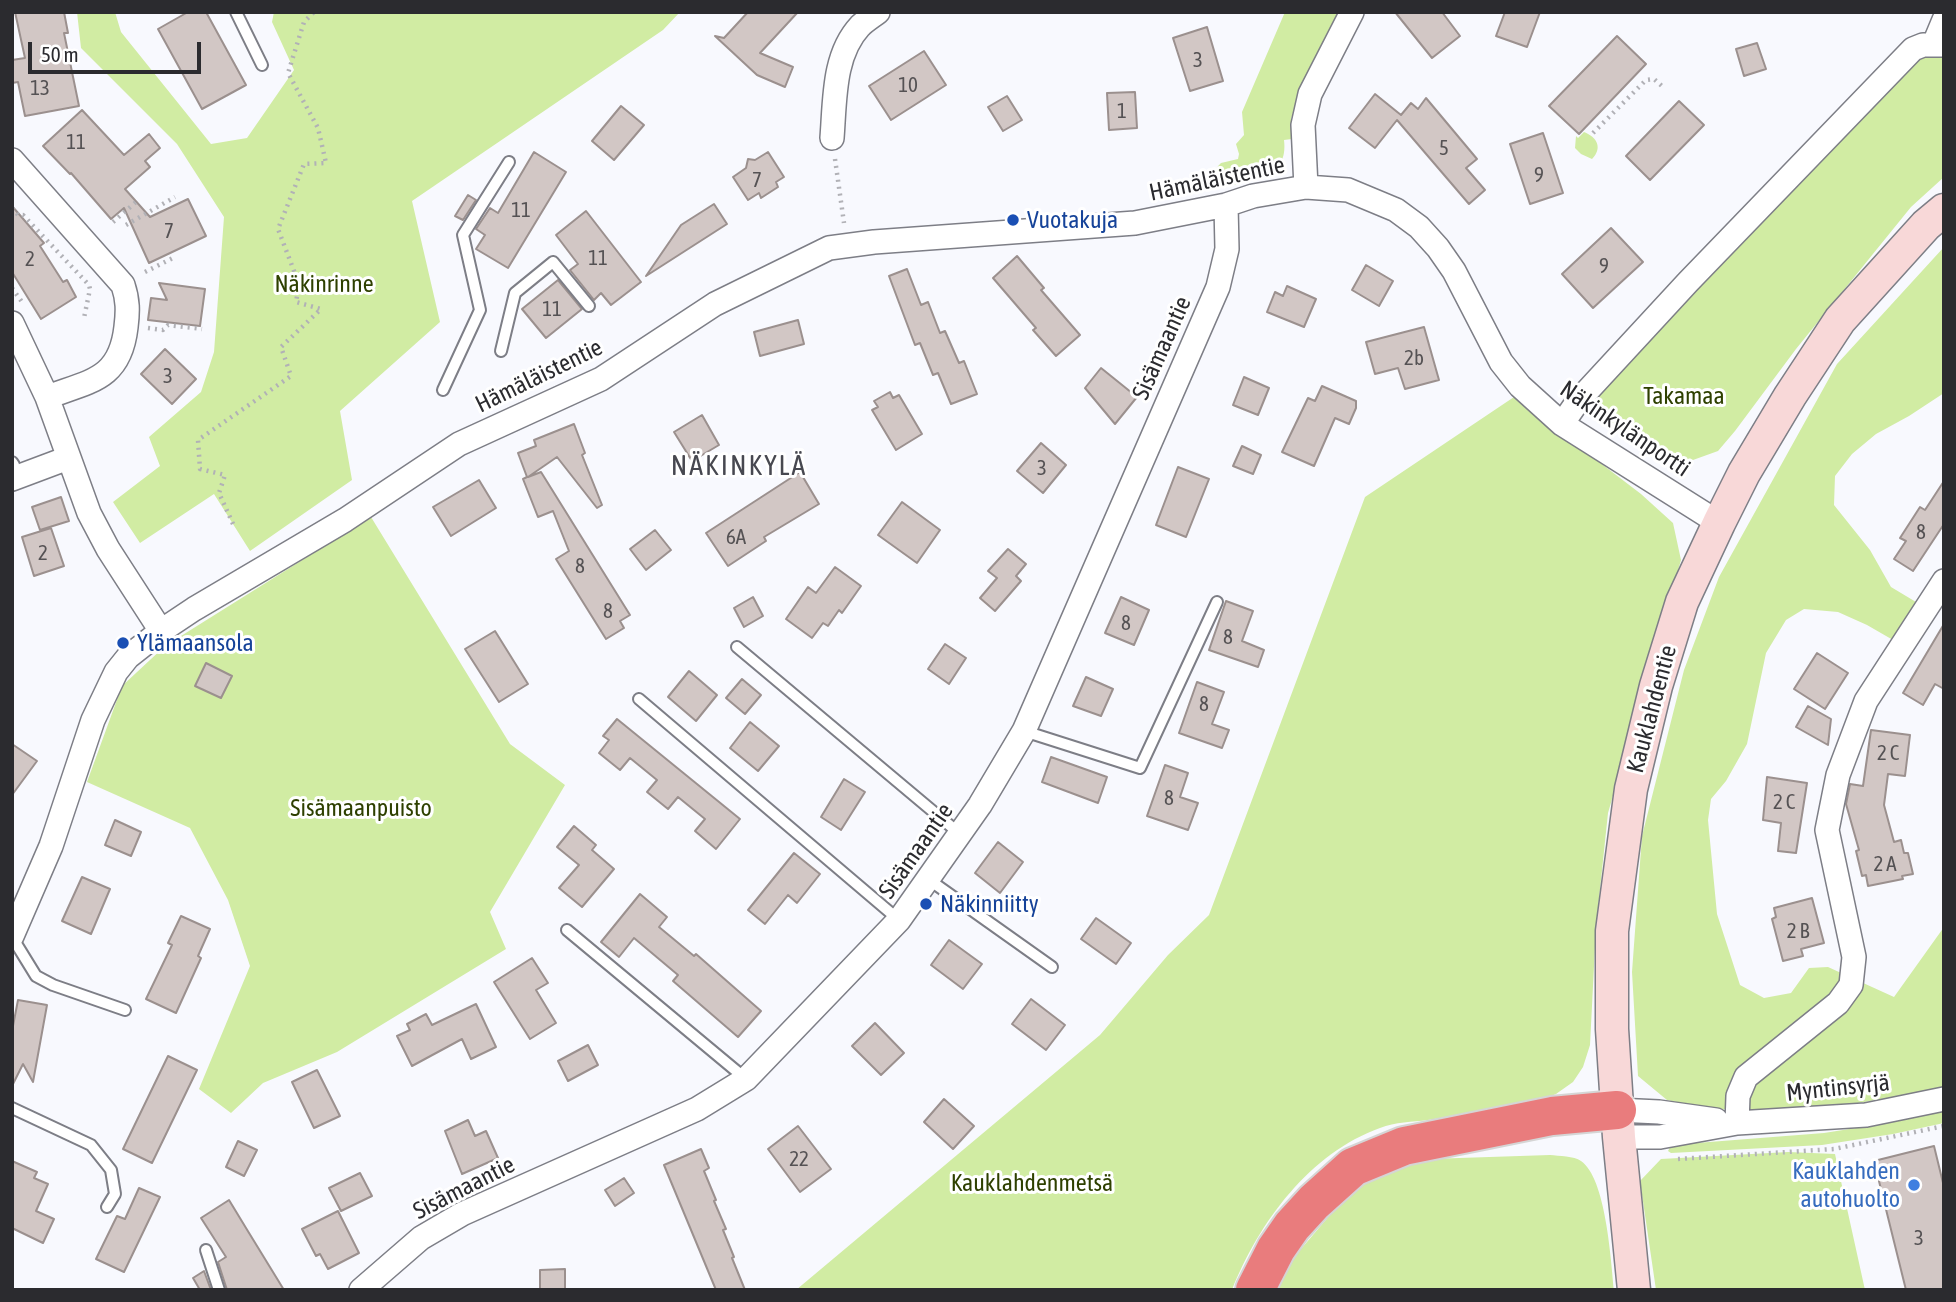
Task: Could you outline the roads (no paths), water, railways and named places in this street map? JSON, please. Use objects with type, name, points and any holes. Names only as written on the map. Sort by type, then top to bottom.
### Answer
[{"type":"highway","points":[[1255,1290],[1276,1249],[1292,1226],[1336,1181],[1353,1167],[1378,1155],[1437,1139],[1573,1140],[1618,1124]]},
{"type":"street","points":[[832,138],[835,86],[845,49],[860,26],[878,12]]},
{"type":"street","points":[[1306,187],[1303,125],[1310,94],[1352,12]]},
{"type":"street","points":[[1562,424],[1578,401],[1688,282],[1913,49],[1939,44],[1944,20]]},
{"type":"street","points":[[12,160],[123,285],[129,304],[124,342],[119,357],[110,369],[95,379],[47,397]]},
{"type":"street","name":"Hämäläistentie","points":[[12,937],[51,846],[93,720],[116,672],[128,657],[161,631],[345,520],[460,444],[601,379],[715,304],[829,248],[1135,223],[1226,205],[1253,196],[1306,187]]},
{"type":"street","name":"Näkinkylänportti","points":[[1306,187],[1348,190],[1369,197],[1396,210],[1419,227],[1454,271],[1501,362],[1520,386],[1562,424],[1718,523]]},
{"type":"street","name":"Sisämaantie","points":[[361,1290],[421,1238],[462,1214],[696,1109],[746,1079],[899,920],[980,805],[1024,731],[1218,287],[1227,248],[1226,205]]},
{"type":"street","name":"Kauklahdentie","points":[[1634,1290],[1612,1029],[1612,931],[1631,789],[1656,686],[1682,602],[1718,523],[1790,396],[1840,320],[1926,225],[1944,210]]},
{"type":"street","points":[[12,323],[47,397],[89,513],[108,549],[161,631]]},
{"type":"street","points":[[13,469],[68,458]]},
{"type":"street","points":[[1737,1123],[1738,1096],[1746,1077],[1838,1003],[1851,985],[1854,957],[1827,830],[1838,775],[1866,701],[1944,581]]},
{"type":"street","name":"Myntinsyrjä","points":[[1618,1124],[1660,1137],[1737,1123],[1866,1115],[1944,1099]]},
{"type":"lane","points":[[236,12],[262,65]]},
{"type":"lane","points":[[443,390],[480,310],[463,235],[509,162]]},
{"type":"lane","points":[[501,351],[514,293],[553,262],[589,306]]},
{"type":"lane","points":[[1024,731],[1140,768],[1217,602]]},
{"type":"lane","points":[[737,647],[960,834]]},
{"type":"lane","points":[[639,699],[899,920]]},
{"type":"lane","points":[[928,879],[1052,967]]},
{"type":"lane","points":[[567,930],[746,1079]]},
{"type":"lane","points":[[12,937],[36,976],[125,1010]]},
{"type":"lane","points":[[12,1108],[91,1145],[111,1170],[114,1194],[107,1207]]},
{"type":"lane","points":[[206,1250],[219,1290]]},
{"type":"place","name":"Vuotakuja","points":[[1013,220]]},
{"type":"place","name":"Ylämaansola","points":[[123,643]]},
{"type":"place","name":"Näkinniitty","points":[[926,904]]},
{"type":"place","name":"Kauklahden autohuolto","points":[[1914,1185]]},
{"type":"district","name":"NÄKINKYLÄ","points":[[739,466]]},
{"type":"park label","name":"Näkinrinne","points":[[324,284]]},
{"type":"park label","name":"Takamaa","points":[[1684,396]]},
{"type":"park label","name":"Sisämaanpuisto","points":[[361,808]]},
{"type":"park label","name":"Kauklahdenmetsä","points":[[1032,1183]]}]
